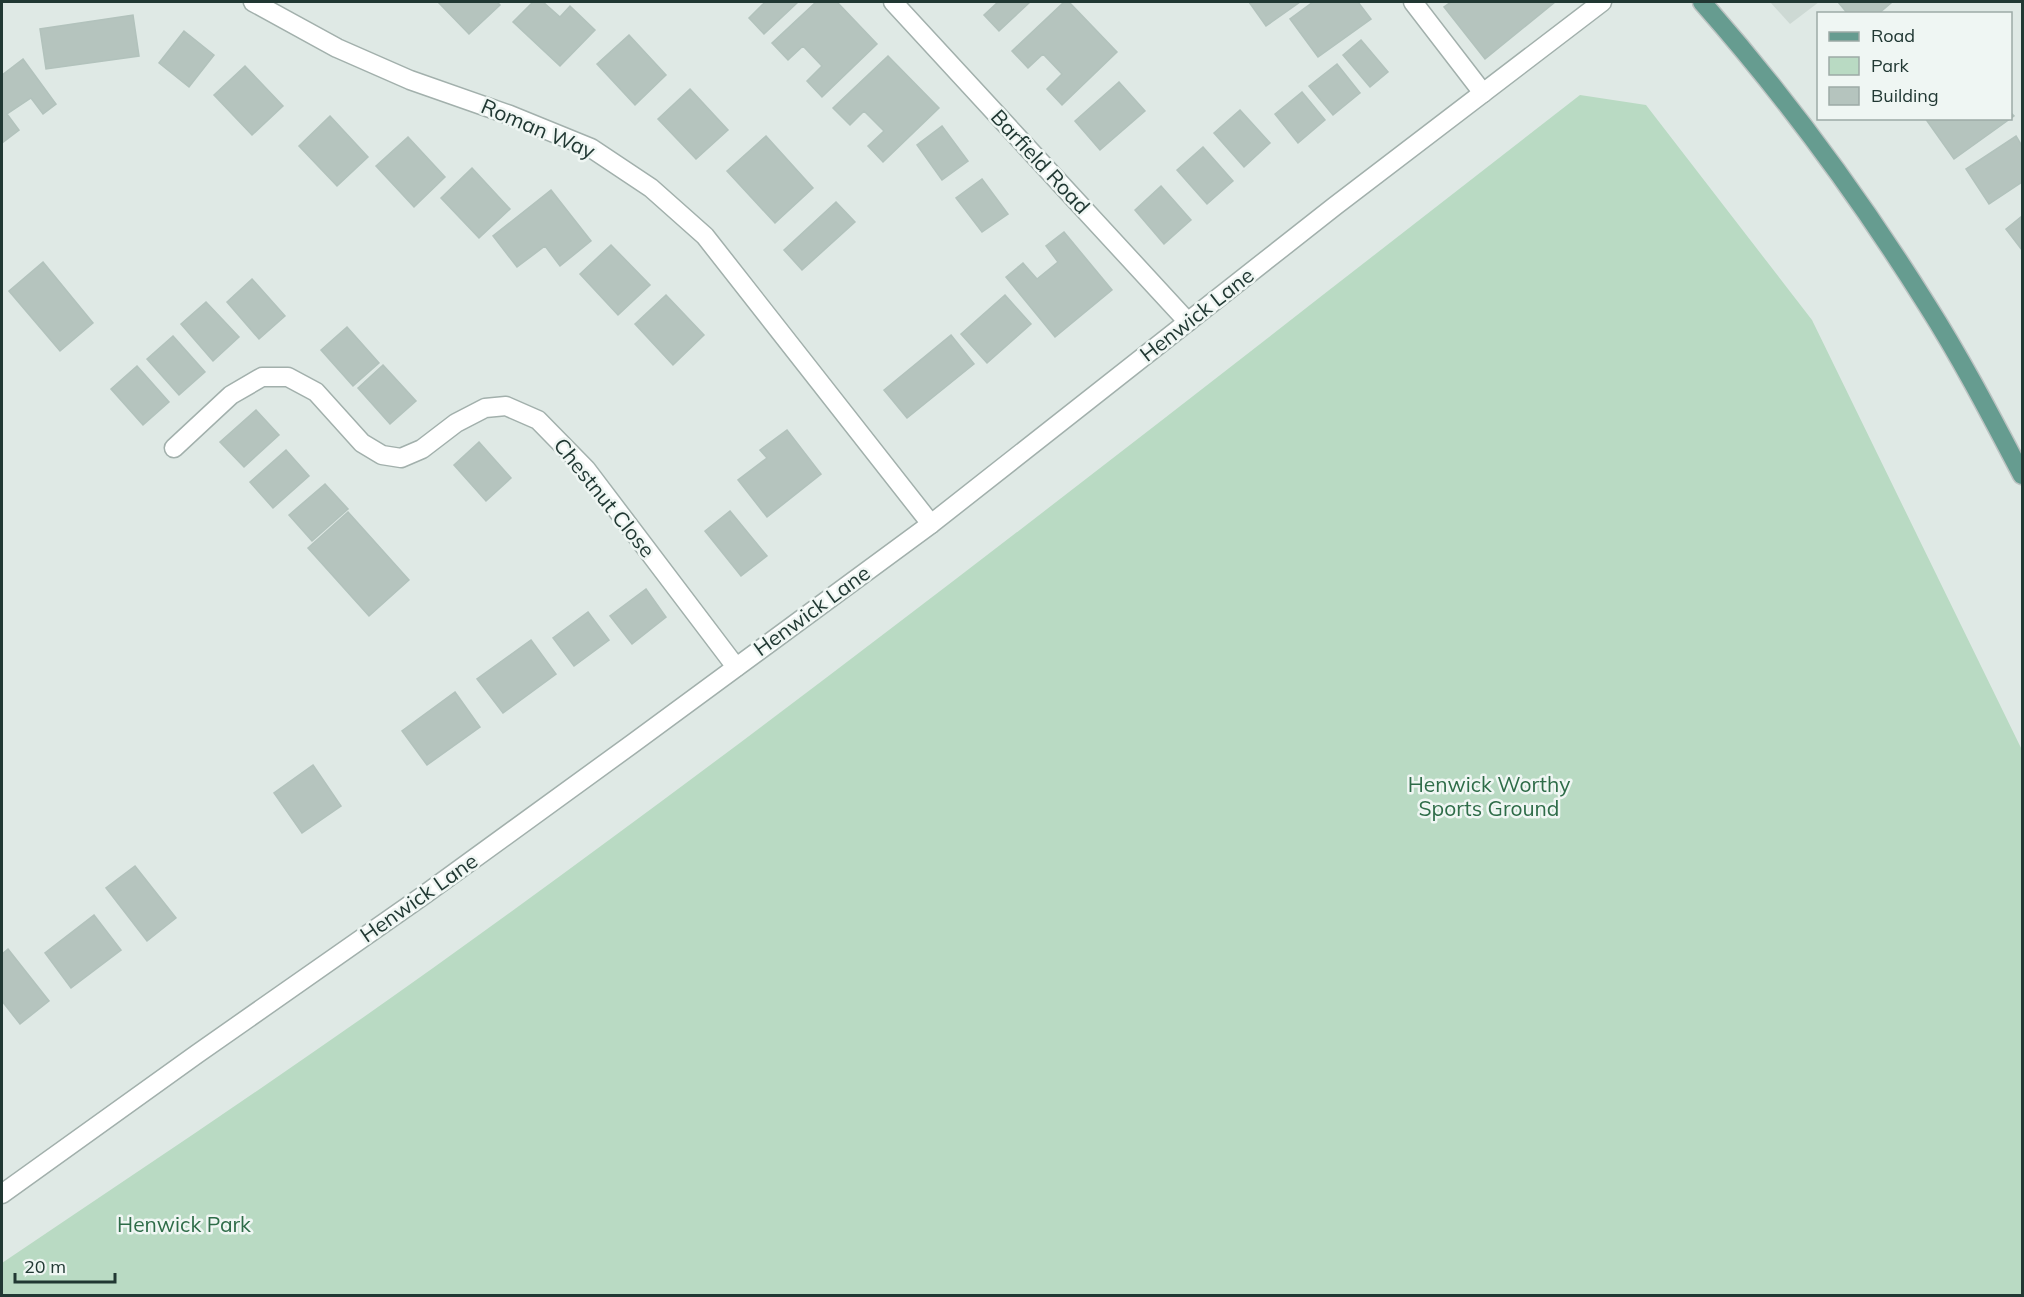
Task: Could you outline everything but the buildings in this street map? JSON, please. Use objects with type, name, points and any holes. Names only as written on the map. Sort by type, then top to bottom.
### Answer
[{"type":"main road","points":[[1702,2],[1751,58],[1803,124],[1868,213],[1928,306],[1984,403],[2022,476]]},
{"type":"street","name":"Roman Way","points":[[253,2],[337,48],[410,80],[510,115],[591,148],[651,188],[705,236],[931,524]]},
{"type":"street","name":"Barfield Road","points":[[893,2],[1188,322]]},
{"type":"street","points":[[1413,2],[1483,93]]},
{"type":"street","name":"Henwick Lane","points":[[2,1194],[188,1060],[424,895],[931,524],[1602,2]]},
{"type":"street","name":"Chestnut Close","points":[[174,448],[231,395],[262,376],[288,377],[316,392],[362,443],[382,455],[401,458],[422,449],[456,423],[485,408],[506,406],[538,420],[586,469],[736,667]]},
{"type":"shaded area","points":[[1770,2],[1819,2],[1790,24]]},
{"type":"green space","name":"Henwick Worthy Sports Ground","points":[[1580,95],[1646,105],[1812,320],[2022,750],[2022,1295],[2,1295],[2,1263],[219,1117],[433,968],[724,755],[1154,427]]},
{"type":"park label","name":"Henwick Park","points":[[184,1225]]}]
